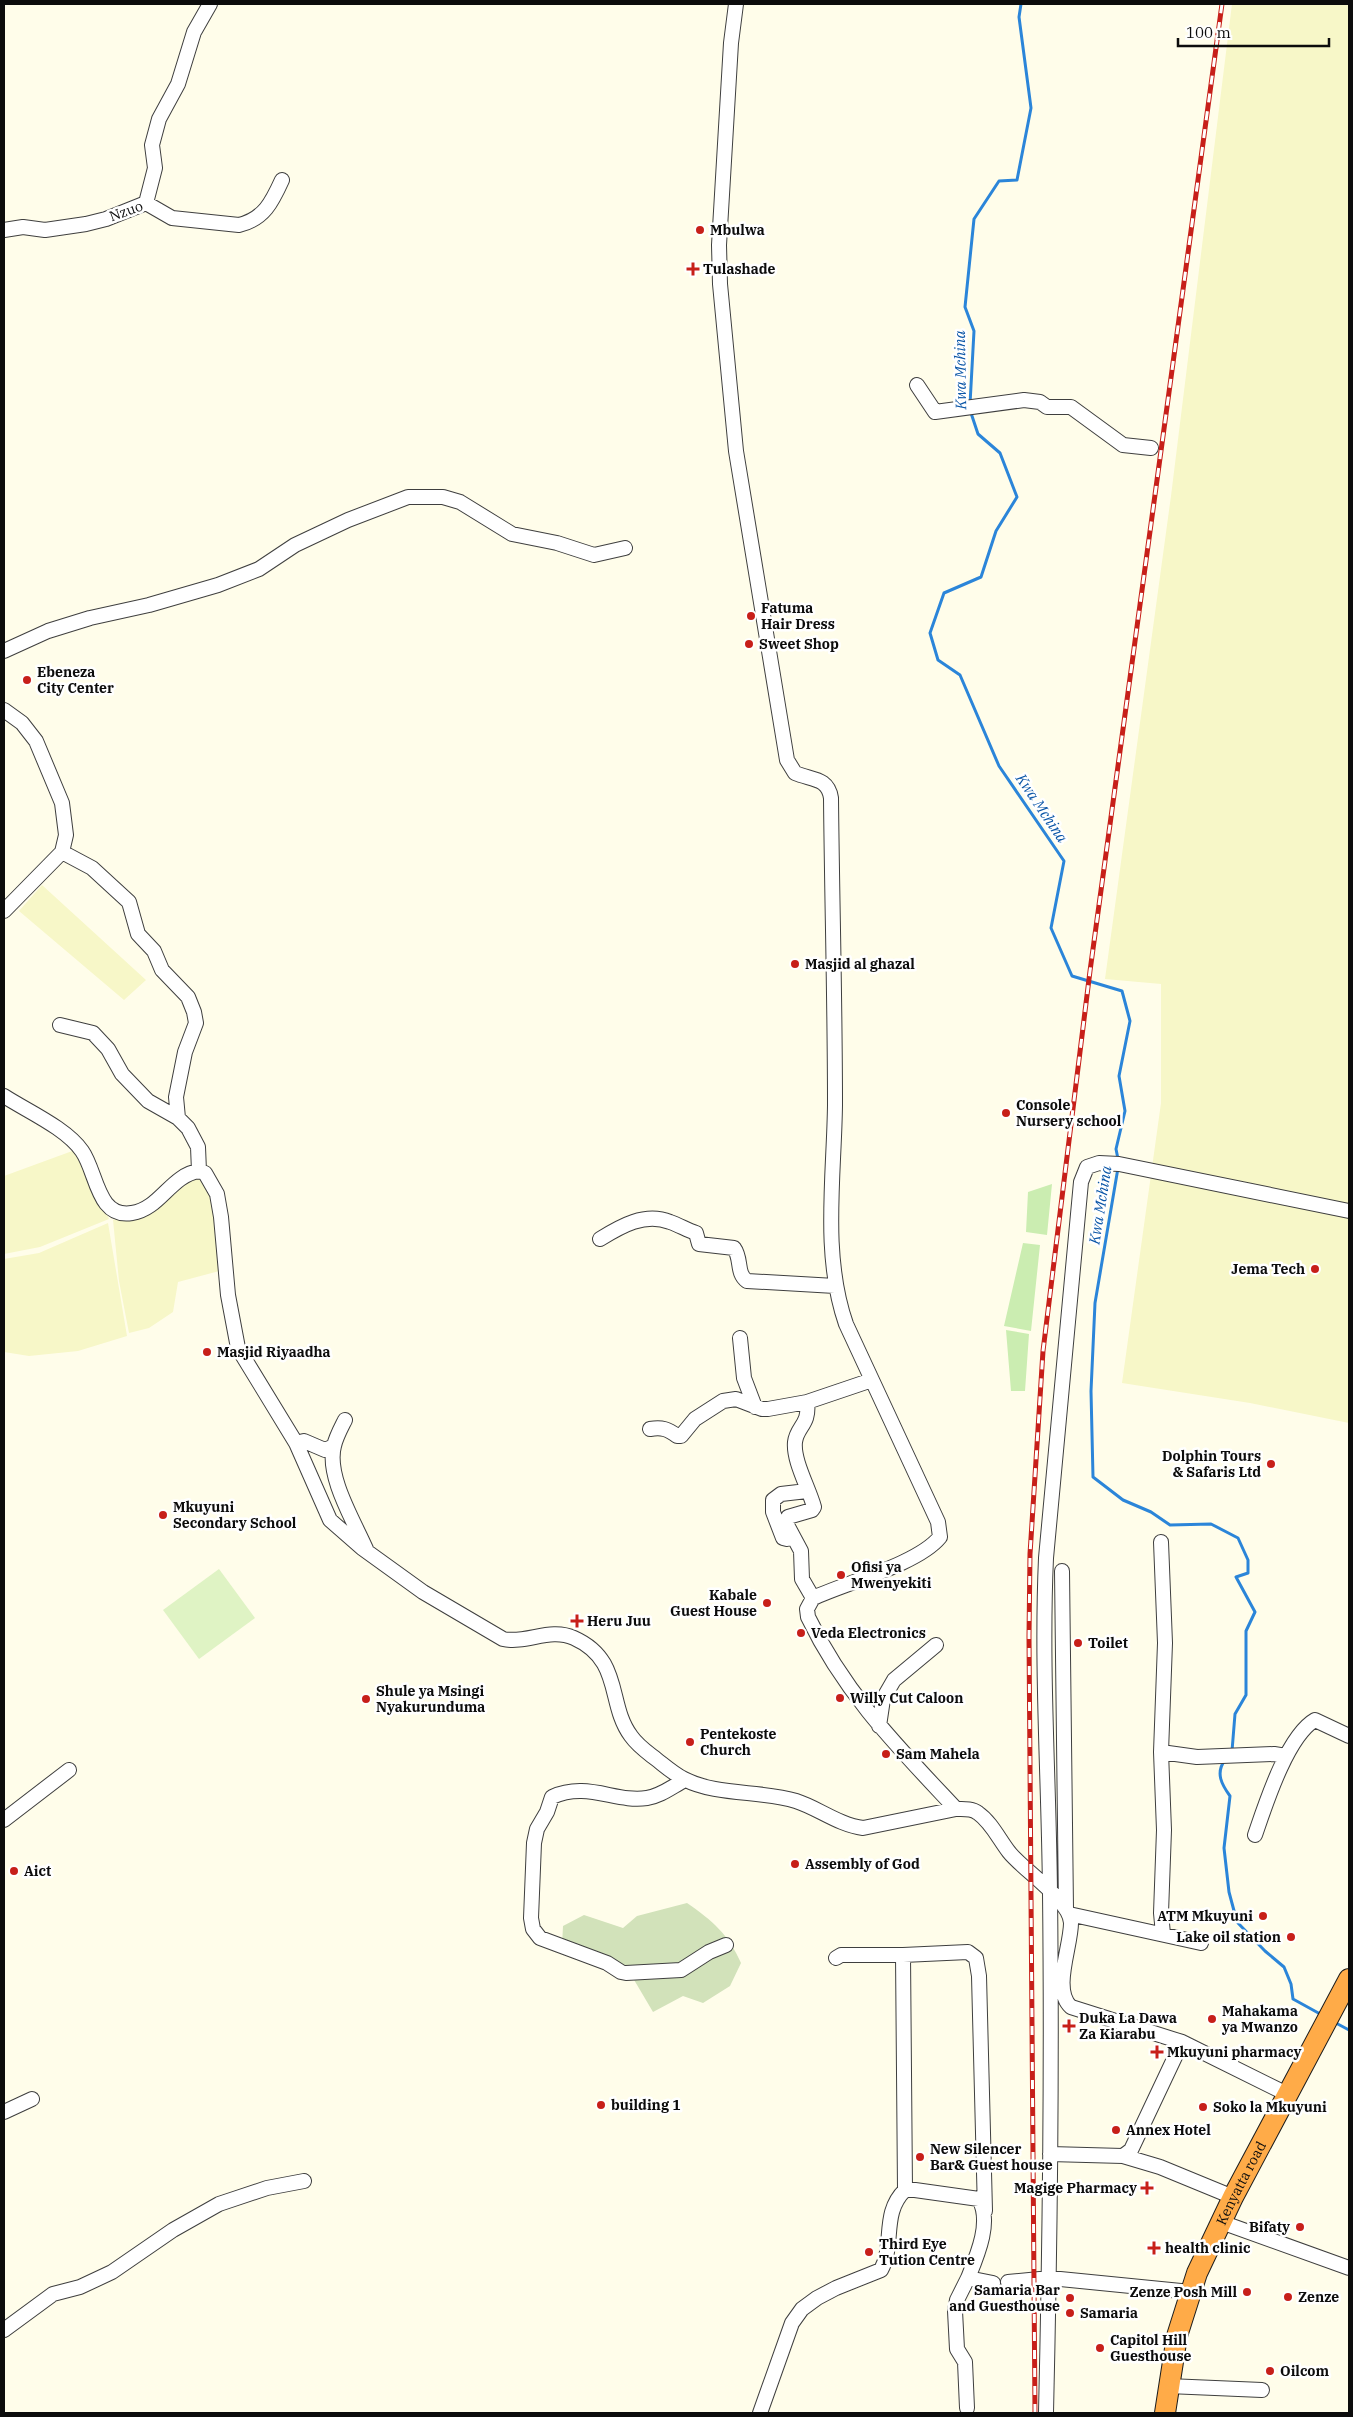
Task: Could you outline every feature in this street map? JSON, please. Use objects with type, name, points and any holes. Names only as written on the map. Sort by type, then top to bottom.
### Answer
[{"type":"highway","name":"Kenyatta road","points":[[1165,2413],[1177,2336],[1190,2292],[1233,2197],[1349,1979]]},
{"type":"street","points":[[146,203],[155,168],[152,145],[159,119],[178,84],[194,32],[210,4]]},
{"type":"street","points":[[736,4],[731,43],[719,245],[720,284],[736,451],[787,760],[795,773],[825,783],[832,798],[835,1106],[832,1236],[835,1286],[846,1324],[938,1522],[940,1537],[934,1544],[897,1564],[814,1598],[807,1609],[813,1627],[839,1674],[878,1726],[956,1809]]},
{"type":"street","name":"Nzuo","points":[[4,230],[23,227],[45,230],[86,224],[146,203],[172,218],[239,225],[247,223],[264,213],[282,180]]},
{"type":"street","points":[[917,385],[935,412],[1024,400],[1040,402],[1047,407],[1072,407],[1123,445],[1151,448]]},
{"type":"street","points":[[4,651],[48,632],[90,618],[149,606],[259,569],[294,545],[316,534],[408,497],[442,497],[460,502],[512,534],[594,555],[626,548]]},
{"type":"street","points":[[4,710],[22,722],[32,733],[52,776],[66,825],[62,852],[4,911]]},
{"type":"street","points":[[62,852],[92,868],[129,902],[138,934],[154,951],[162,970],[188,998],[196,1022],[185,1052],[176,1097],[178,1118]]},
{"type":"street","points":[[60,1026],[93,1033],[108,1049],[122,1074],[148,1101],[178,1118],[188,1128],[198,1147],[199,1170]]},
{"type":"street","points":[[4,1096],[72,1140],[88,1161],[105,1202],[112,1210],[123,1214],[143,1210],[155,1204],[178,1181],[199,1170]]},
{"type":"street","points":[[1046,2413],[1050,2278],[1050,1892],[1043,1613],[1046,1558],[1080,1182],[1087,1167],[1099,1163],[1119,1164],[1349,1211]]},
{"type":"street","points":[[199,1170],[205,1173],[217,1194],[228,1295],[238,1348],[296,1443],[330,1520],[368,1552],[423,1592],[503,1639],[514,1640],[557,1634],[574,1638],[588,1647],[597,1655],[610,1676],[622,1721],[631,1737],[646,1752],[685,1780],[718,1788],[789,1799],[848,1824],[863,1828],[956,1809],[973,1810],[985,1819],[1011,1854],[1050,1892],[1067,1912],[1201,1943]]},
{"type":"street","points":[[600,1239],[630,1223],[647,1218],[660,1219],[696,1233],[699,1244],[734,1248],[737,1253],[741,1276],[747,1281],[835,1286]]},
{"type":"street","points":[[740,1338],[742,1368],[755,1407]]},
{"type":"street","points":[[650,1429],[671,1430],[677,1436],[681,1436],[695,1420],[723,1402],[736,1399],[755,1407],[768,1409],[807,1402],[872,1380]]},
{"type":"street","points":[[807,1402],[807,1416],[795,1443],[814,1507],[812,1510],[791,1516],[786,1521],[799,1546],[802,1579],[814,1598]]},
{"type":"street","points":[[345,1420],[334,1446],[332,1463],[336,1478],[368,1552]]},
{"type":"street","points":[[296,1443],[304,1441],[325,1450],[334,1446]]},
{"type":"street","points":[[801,1556],[779,1530],[772,1504],[781,1494],[808,1491]]},
{"type":"street","points":[[1161,1542],[1164,1643],[1161,1752],[1164,1830],[1161,1913],[1163,1934]]},
{"type":"street","points":[[1062,1571],[1067,1912],[1071,1923],[1062,1986],[1066,2002],[1071,2007],[1182,2042],[1287,2094]]},
{"type":"street","points":[[878,1726],[883,1699],[894,1680],[936,1645]]},
{"type":"street","points":[[1255,1835],[1268,1797],[1286,1756],[1309,1723],[1314,1720],[1349,1736]]},
{"type":"street","points":[[1161,1752],[1197,1757],[1286,1756]]},
{"type":"street","points":[[4,1820],[69,1770]]},
{"type":"street","points":[[685,1780],[649,1798],[640,1799],[584,1790],[552,1797],[547,1812],[537,1829],[534,1843],[531,1918],[533,1929],[540,1938],[607,1963],[620,1972],[626,1973],[681,1970],[709,1952],[726,1945]]},
{"type":"street","points":[[836,1958],[841,1955],[968,1952],[976,1958],[979,1976],[984,2223],[968,2278],[955,2312],[957,2349],[965,2362],[967,2408]]},
{"type":"street","points":[[760,2413],[792,2323],[802,2309],[836,2288],[881,2270],[885,2259],[892,2210],[897,2199],[905,2190],[903,1955]]},
{"type":"street","points":[[1123,2156],[1134,2146],[1182,2042]]},
{"type":"street","points":[[4,2112],[32,2098]]},
{"type":"street","points":[[1050,2154],[1123,2156],[1160,2167],[1233,2197]]},
{"type":"street","points":[[4,2330],[53,2294],[94,2282],[218,2204],[267,2188],[304,2182]]},
{"type":"street","points":[[905,2190],[979,2199],[984,2211]]},
{"type":"street","points":[[1221,2222],[1349,2268]]},
{"type":"street","points":[[968,2278],[993,2283]]},
{"type":"street","points":[[1008,2282],[1050,2278],[1190,2292]]},
{"type":"street","points":[[1168,2386],[1262,2390]]},
{"type":"green space","points":[[1232,4],[1349,4],[1349,1423],[1250,1403],[1122,1383],[1161,1103],[1161,984],[1105,979],[1171,496]]},
{"type":"green space","points":[[42,885],[146,980],[124,1000],[19,911]]},
{"type":"green space","points":[[75,1150],[91,1175],[109,1219],[40,1247],[4,1254],[4,1176]]},
{"type":"green space","points":[[201,1171],[220,1217],[223,1270],[178,1282],[173,1312],[149,1328],[129,1333],[119,1281],[113,1220],[169,1199]]},
{"type":"green space","points":[[1052,1184],[1047,1235],[1026,1232],[1028,1192]]},
{"type":"green space","points":[[108,1223],[127,1336],[78,1351],[29,1356],[4,1352],[4,1259],[39,1253]]},
{"type":"green space","points":[[1023,1243],[1040,1245],[1031,1331],[1004,1326]]},
{"type":"green space","points":[[1006,1330],[1029,1334],[1025,1391],[1011,1391]]},
{"type":"green space","points":[[219,1569],[255,1618],[199,1659],[163,1610]]},
{"type":"green space","points":[[687,1903],[719,1929],[731,1944],[741,1963],[730,1986],[703,2003],[683,1996],[653,2012],[630,1973],[562,1946],[563,1926],[584,1915],[623,1928],[637,1916]]},
{"type":"waterway","name":"Kwa Mchina","points":[[970,404],[974,331],[965,307],[974,219],[999,181],[1017,180],[1031,108],[1019,17],[1021,4]]},
{"type":"waterway","name":"Kwa Mchina","points":[[970,410],[978,434],[1000,453],[1017,497],[996,531],[981,577],[944,593],[930,633],[938,660],[960,675],[999,766],[1064,861],[1051,928],[1072,976],[1122,991],[1130,1021],[1119,1076],[1125,1111],[1116,1149],[1118,1159]]},
{"type":"waterway","name":"Kwa Mchina","points":[[1118,1168],[1095,1303],[1091,1391],[1093,1477],[1123,1500],[1151,1512],[1170,1525],[1211,1524],[1238,1538],[1248,1560],[1248,1573],[1236,1577],[1255,1612],[1246,1631],[1246,1695],[1235,1714],[1232,1751]]},
{"type":"waterway","name":"Kwa Mchina","points":[[1225,1760],[1220,1774],[1224,1788],[1230,1796],[1224,1848],[1229,1892],[1237,1922],[1265,1951],[1284,1967],[1291,1984],[1293,1999],[1322,2015]]},
{"type":"waterway","name":"Kwa Mchina","points":[[1334,2022],[1349,2030]]},
{"type":"railway","points":[[1035,2413],[1029,1636],[1030,1554],[1043,1351],[1090,971],[1222,4]]},
{"type":"place","name":"Mbulwa","points":[[700,230]]},
{"type":"place","name":"Tulashade","points":[[693,269]]},
{"type":"place","name":"Fatuma Hair Dress","points":[[751,616]]},
{"type":"place","name":"Sweet Shop","points":[[749,644]]},
{"type":"place","name":"Ebeneza City Center","points":[[27,680]]},
{"type":"place","name":"Masjid al ghazal","points":[[795,964]]},
{"type":"place","name":"Console Nursery school","points":[[1006,1113]]},
{"type":"place","name":"Jema Tech","points":[[1315,1269]]},
{"type":"place","name":"Masjid Riyaadha","points":[[207,1352]]},
{"type":"place","name":"Dolphin Tours & Safaris Ltd","points":[[1271,1464]]},
{"type":"place","name":"Mkuyuni Secondary School","points":[[163,1515]]},
{"type":"place","name":"Ofisi ya Mwenyekiti","points":[[841,1575]]},
{"type":"place","name":"Kabale Guest House","points":[[767,1603]]},
{"type":"place","name":"Heru Juu","points":[[577,1621]]},
{"type":"place","name":"Veda Electronics","points":[[801,1633]]},
{"type":"place","name":"Toilet","points":[[1078,1643]]},
{"type":"place","name":"Willy Cut Caloon","points":[[840,1698]]},
{"type":"place","name":"Shule ya Msingi Nyakurunduma","points":[[366,1699]]},
{"type":"place","name":"Pentekoste Church","points":[[690,1742]]},
{"type":"place","name":"Sam Mahela","points":[[886,1754]]},
{"type":"place","name":"Assembly of God","points":[[795,1864]]},
{"type":"place","name":"Aict","points":[[14,1871]]},
{"type":"place","name":"ATM Mkuyuni","points":[[1263,1916]]},
{"type":"place","name":"Lake oil station","points":[[1291,1937]]},
{"type":"place","name":"Mahakama ya Mwanzo","points":[[1212,2019]]},
{"type":"place","name":"Duka La Dawa Za Kiarabu","points":[[1069,2026]]},
{"type":"place","name":"Mkuyuni pharmacy","points":[[1157,2052]]},
{"type":"place","name":"building 1","points":[[601,2105]]},
{"type":"place","name":"Soko la Mkuyuni","points":[[1203,2107]]},
{"type":"place","name":"Annex Hotel","points":[[1116,2130]]},
{"type":"place","name":"New Silencer Bar& Guest house","points":[[920,2157]]},
{"type":"place","name":"Magige Pharmacy","points":[[1147,2188]]},
{"type":"place","name":"Bifaty","points":[[1300,2227]]},
{"type":"place","name":"health clinic","points":[[1154,2248]]},
{"type":"place","name":"Third Eye Tution Centre","points":[[869,2252]]},
{"type":"place","name":"Zenze Posh Mill","points":[[1247,2292]]},
{"type":"place","name":"Zenze","points":[[1288,2297]]},
{"type":"place","name":"Samaria Bar and Guesthouse","points":[[1070,2298]]},
{"type":"place","name":"Samaria","points":[[1070,2313]]},
{"type":"place","name":"Capitol Hill Guesthouse","points":[[1100,2348]]},
{"type":"place","name":"Oilcom","points":[[1270,2371]]}]
